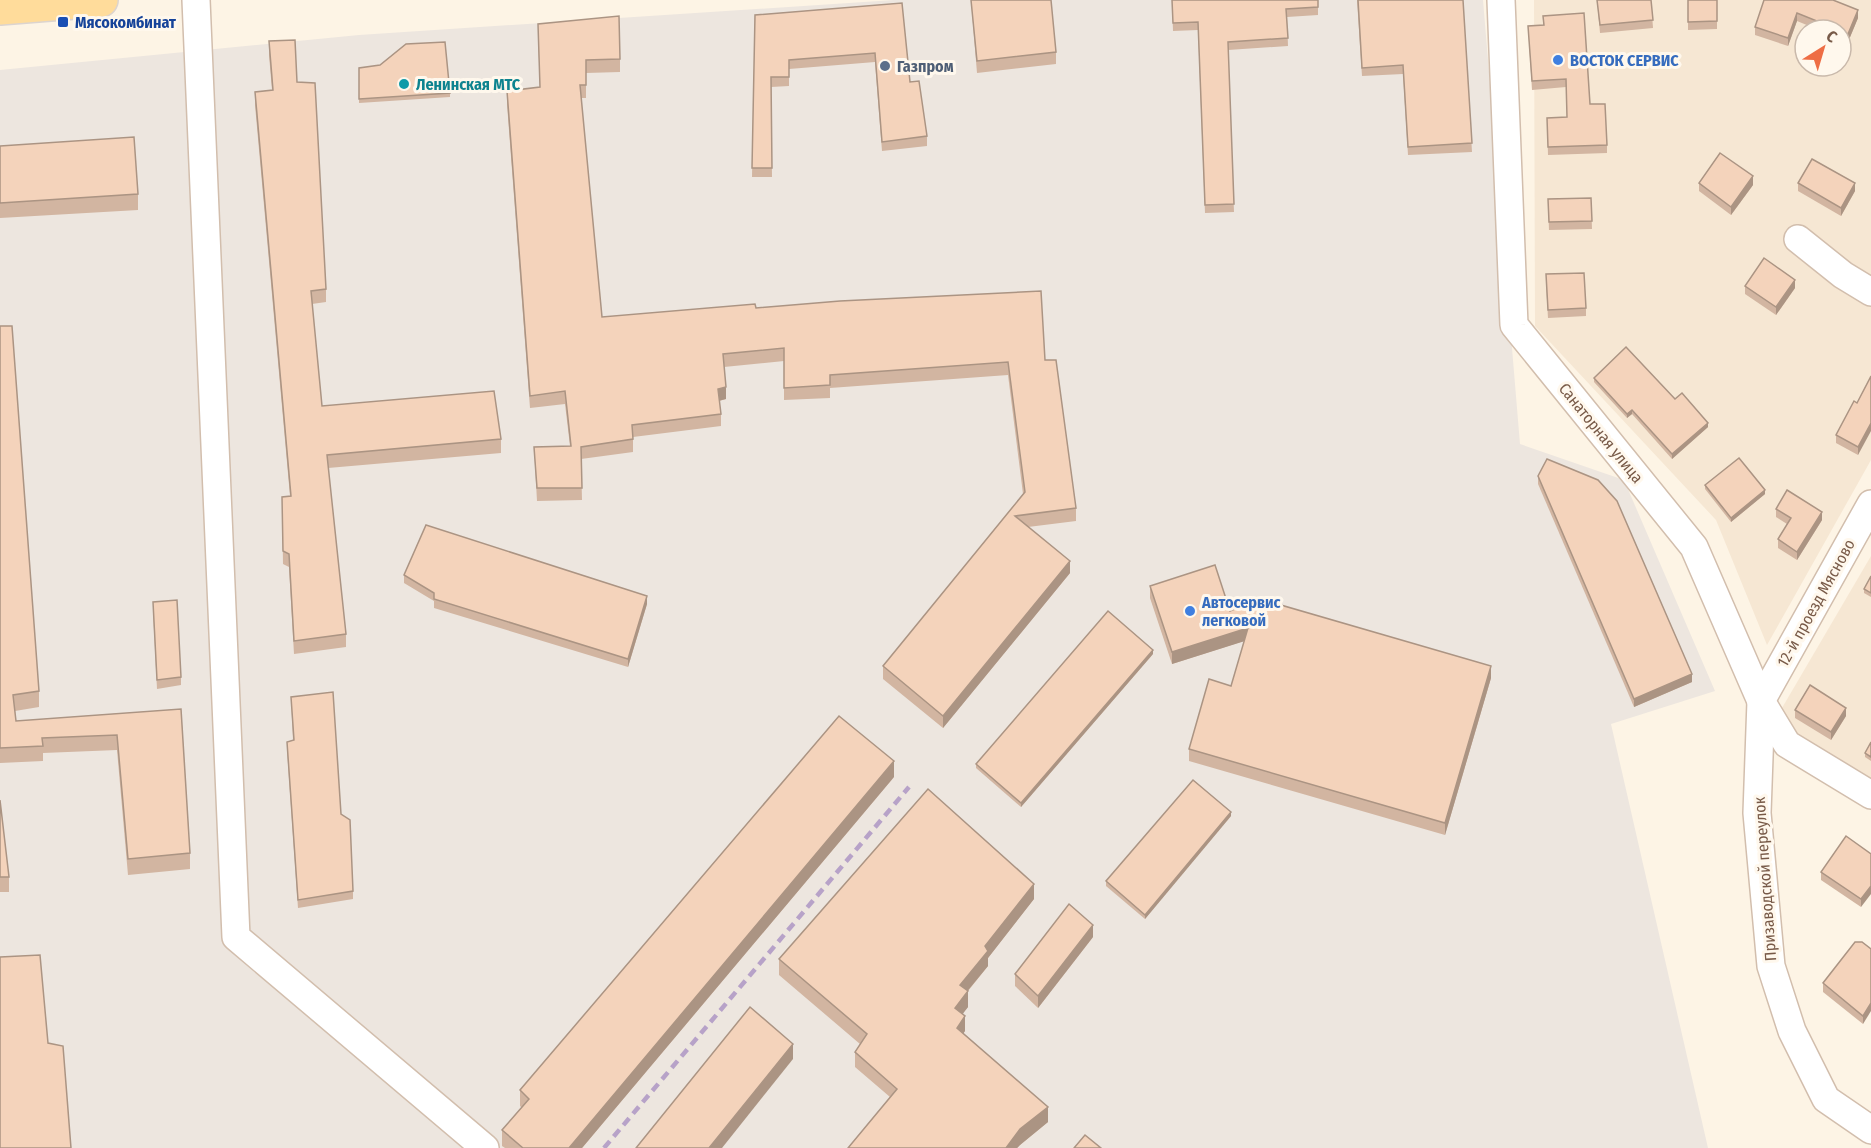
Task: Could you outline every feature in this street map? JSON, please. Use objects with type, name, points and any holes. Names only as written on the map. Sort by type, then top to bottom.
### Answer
[{"type":"main road","points":[[0,8],[101,0]]},
{"type":"street","points":[[196,0],[236,937],[485,1148]]},
{"type":"street","name":"Санаторная улица","points":[[1501,0],[1514,325],[1694,547],[1761,701],[1787,744],[1871,795]]},
{"type":"street","points":[[1798,238],[1844,275],[1871,292]]},
{"type":"street","name":"12-й проезд Мясново","points":[[1761,701],[1871,504]]},
{"type":"street","name":"Призаводской переулок","points":[[1761,701],[1757,813],[1771,966],[1792,1031],[1826,1099],[1871,1130]]},
{"type":"shaded area","points":[[894,0],[1483,0],[1520,444],[1624,480],[1715,691],[1611,724],[1708,1148],[0,1148],[0,70],[359,35]]},
{"type":"shaded area","points":[[1534,0],[1871,0],[1871,460],[1767,645],[1716,520],[1535,326]]},
{"type":"shaded area","points":[[1871,556],[1871,783],[1772,725]]},
{"type":"building","points":[[971,0],[1051,0],[1056,52],[977,61]]},
{"type":"building","points":[[1172,0],[1318,0],[1318,7],[1286,9],[1288,38],[1228,42],[1234,204],[1205,205],[1198,22],[1173,23]]},
{"type":"building","points":[[1358,0],[1463,0],[1472,143],[1408,147],[1403,65],[1362,68]]},
{"type":"building","points":[[1597,0],[1651,0],[1653,20],[1600,25]]},
{"type":"building","points":[[1688,0],[1717,0],[1717,21],[1688,22]]},
{"type":"building","points":[[1764,0],[1833,0],[1858,10],[1853,22],[1853,18],[1809,18],[1797,13],[1793,18],[1788,38],[1755,27]]},
{"type":"building","points":[[902,3],[910,82],[919,81],[927,136],[882,142],[875,53],[789,60],[789,77],[771,77],[772,168],[752,168],[755,15]]},
{"type":"building","points":[[1584,13],[1590,104],[1605,104],[1607,145],[1548,147],[1547,118],[1567,117],[1566,79],[1532,81],[1528,26],[1544,25],[1543,16]]},
{"type":"building","points":[[619,16],[620,59],[586,60],[586,85],[580,85],[602,317],[755,304],[756,308],[840,301],[1041,291],[1045,360],[1056,360],[1076,508],[1015,516],[1070,561],[943,716],[883,666],[1025,492],[1008,362],[830,375],[830,385],[784,388],[784,348],[723,354],[726,387],[718,389],[721,414],[632,425],[633,439],[581,447],[582,488],[537,488],[534,447],[571,446],[565,391],[530,396],[507,91],[540,87],[538,24]]},
{"type":"building","points":[[295,40],[297,82],[315,83],[326,289],[311,291],[322,406],[494,391],[501,439],[327,455],[346,634],[294,641],[289,554],[283,551],[282,497],[291,496],[255,92],[273,90],[269,41]]},
{"type":"building","name":"Ленинская МТС","points":[[445,42],[450,93],[359,99],[359,68],[380,65],[406,44]]},
{"type":"building","points":[[134,137],[138,194],[0,203],[0,146]]},
{"type":"building","points":[[1720,153],[1753,176],[1731,207],[1699,183]]},
{"type":"building","points":[[1812,159],[1855,183],[1841,208],[1798,183]]},
{"type":"building","points":[[1591,198],[1592,221],[1549,222],[1548,199]]},
{"type":"building","points":[[1764,258],[1795,280],[1776,307],[1745,286]]},
{"type":"building","points":[[1584,273],[1586,308],[1548,310],[1546,274]]},
{"type":"building","points":[[0,326],[12,326],[39,691],[13,695],[16,721],[181,709],[190,853],[128,859],[117,735],[42,738],[43,746],[0,748]]},
{"type":"building","points":[[1626,347],[1675,399],[1682,393],[1708,423],[1672,454],[1632,410],[1627,414],[1594,378]]},
{"type":"building","points":[[1871,376],[1871,423],[1858,447],[1836,435],[1854,401],[1857,403]]},
{"type":"building","points":[[1739,458],[1765,490],[1731,518],[1705,485]]},
{"type":"building","points":[[1547,459],[1598,480],[1617,501],[1692,674],[1634,699],[1538,476]]},
{"type":"building","points":[[1787,490],[1822,512],[1797,552],[1778,539],[1791,518],[1776,509]]},
{"type":"building","points":[[426,525],[647,596],[628,659],[434,599],[434,593],[404,575]]},
{"type":"building","points":[[1215,565],[1230,611],[1260,599],[1491,666],[1445,823],[1189,749],[1209,679],[1231,686],[1248,628],[1172,652],[1150,586]]},
{"type":"building","points":[[1871,576],[1871,593],[1864,589]]},
{"type":"building","points":[[177,600],[181,677],[157,680],[153,602]]},
{"type":"building","points":[[1108,611],[1153,650],[1021,803],[976,764]]},
{"type":"building","points":[[1810,685],[1846,708],[1831,732],[1795,710]]},
{"type":"building","points":[[333,692],[341,814],[350,820],[353,891],[298,900],[287,742],[294,740],[291,697]]},
{"type":"building","points":[[839,716],[894,761],[569,1148],[523,1148],[502,1130],[529,1099],[520,1090]]},
{"type":"building","points":[[1871,742],[1871,757],[1865,753]]},
{"type":"building","points":[[1193,780],[1231,812],[1145,915],[1106,881]]},
{"type":"building","points":[[928,789],[1034,884],[985,946],[988,951],[960,985],[968,991],[955,1008],[965,1016],[957,1028],[1048,1107],[1020,1129],[1006,1148],[848,1148],[897,1089],[855,1052],[867,1034],[779,959]]},
{"type":"building","points":[[0,800],[9,877],[0,877]]},
{"type":"building","points":[[1846,836],[1871,854],[1871,886],[1861,899],[1821,872]]},
{"type":"building","points":[[1069,904],[1093,925],[1038,996],[1015,974]]},
{"type":"building","points":[[1855,942],[1862,942],[1871,949],[1871,1003],[1863,1016],[1823,983]]},
{"type":"building","points":[[40,955],[48,1043],[63,1046],[71,1148],[0,1148],[0,957]]},
{"type":"building","points":[[750,1007],[793,1044],[709,1148],[636,1148]]},
{"type":"building","points":[[1085,1135],[1101,1148],[1074,1148]]},
{"type":"railway","points":[[604,1148],[909,787]]},
{"type":"place","name":"Мясокомбинат","points":[[63,22]]},
{"type":"place","name":"ВОСТОК СЕРВИС","points":[[1558,60]]},
{"type":"place","name":"Газпром","points":[[885,66]]},
{"type":"place","name":"Ленинская МТС","points":[[404,84]]},
{"type":"place","name":"Автосервис легковой","points":[[1190,611]]}]
